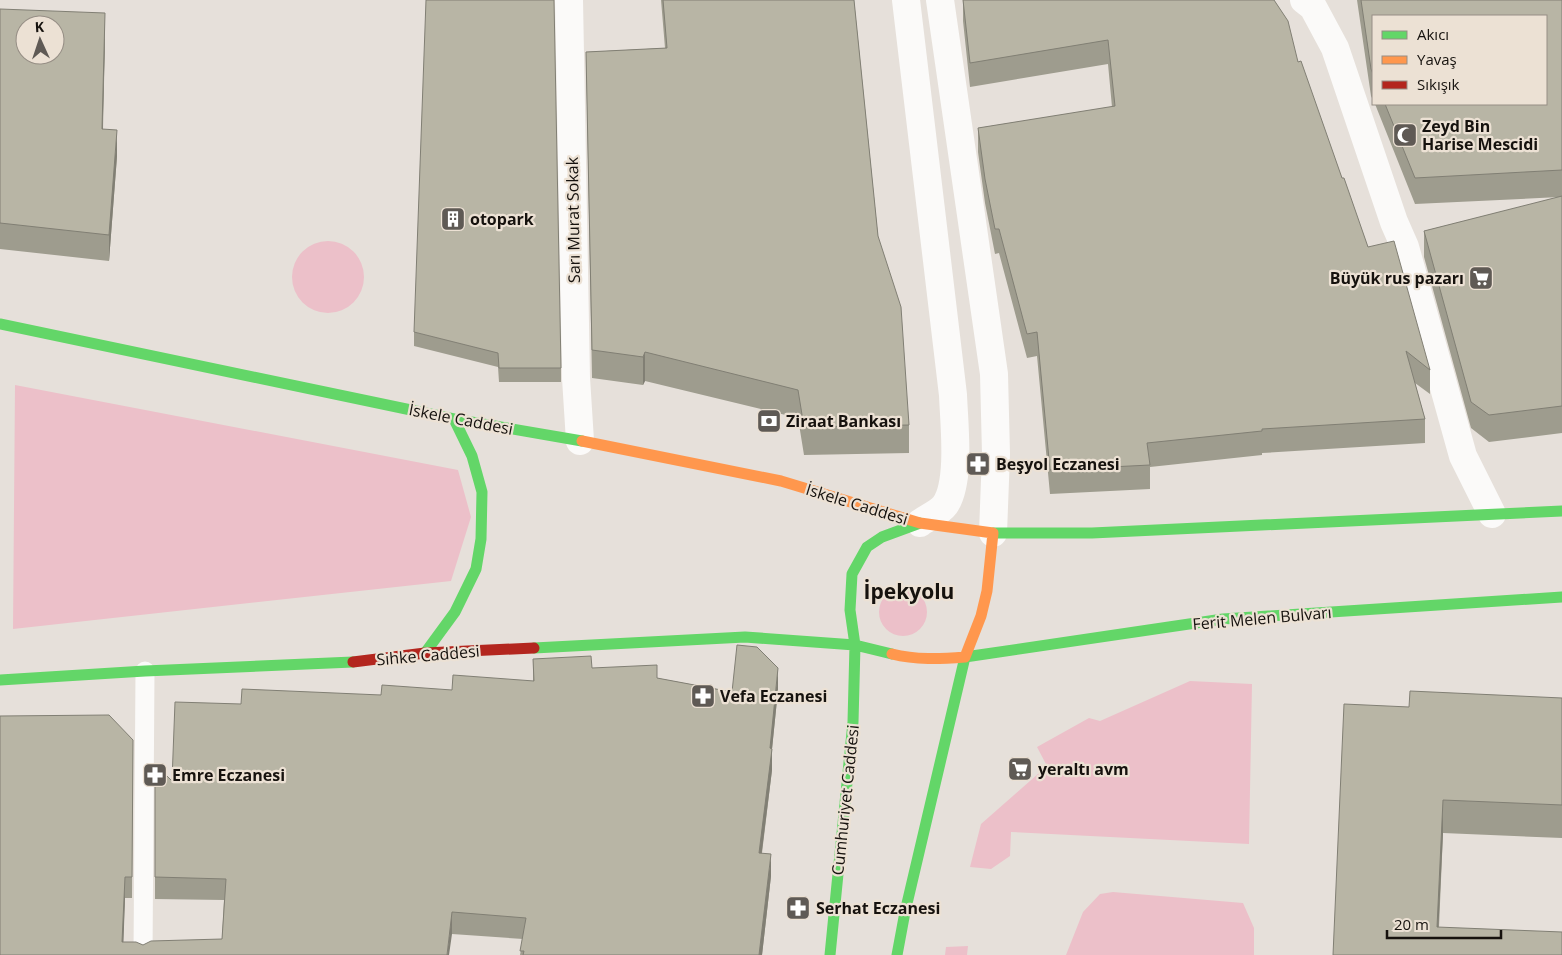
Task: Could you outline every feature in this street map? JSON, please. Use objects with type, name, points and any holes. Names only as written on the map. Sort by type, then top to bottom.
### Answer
[{"type":"main road","name":"İskele Caddesi","points":[[0,324],[454,419],[580,441],[782,481],[920,523]]},
{"type":"main road","points":[[425,653],[456,612],[476,569],[481,539],[482,492],[472,456],[454,419]]},
{"type":"main road","points":[[965,657],[936,659],[905,656],[855,645],[850,610],[852,574],[867,548],[882,537],[920,523],[993,533],[1092,533],[1562,510]]},
{"type":"main road","points":[[897,955],[905,912],[965,657],[981,616],[987,591],[993,533]]},
{"type":"main road","name":"Ferit Melen Bulvarı","points":[[965,657],[1223,619],[1562,597]]},
{"type":"main road","name":"Sıhke Caddesi","points":[[0,680],[145,671],[357,662],[425,653],[744,637],[855,645]]},
{"type":"main road","name":"Cumhuriyet Caddesi","points":[[830,955],[853,722],[855,645]]},
{"type":"street","name":"Sarı Murat Sokak","points":[[569,0],[576,378],[580,441]]},
{"type":"street","points":[[906,0],[953,395],[955,451],[952,490],[944,507],[920,523]]},
{"type":"street","points":[[940,0],[994,374],[996,454],[993,533]]},
{"type":"street","points":[[1304,0],[1313,7],[1335,48],[1394,222],[1405,246],[1463,456],[1492,514]]},
{"type":"lane","points":[[143,955],[145,671]]},
{"type":"shaded area","points":[[328,241],[348,247],[358,257],[364,277],[358,297],[348,307],[328,313],[308,307],[298,297],[292,277],[298,257],[308,247]]},
{"type":"shaded area","points":[[15,385],[458,470],[471,517],[451,581],[13,629]]},
{"type":"shaded area","points":[[903,588],[912,590],[920,595],[925,603],[927,612],[925,621],[920,629],[912,634],[903,636],[894,634],[886,629],[881,621],[879,612],[881,603],[886,595],[894,590]]},
{"type":"shaded area","points":[[1190,681],[1252,684],[1249,844],[1011,832],[1010,856],[991,869],[970,867],[981,824],[1047,766],[1037,747],[1089,718],[1100,721]]},
{"type":"shaded area","points":[[1113,892],[1243,903],[1254,928],[1254,955],[1066,955],[1083,912],[1100,894]]},
{"type":"shaded area","points":[[968,946],[967,955],[945,955],[946,947]]},
{"type":"building","points":[[426,0],[554,0],[561,368],[499,368],[498,353],[414,332]]},
{"type":"building","points":[[663,0],[854,0],[878,236],[901,307],[909,425],[804,427],[798,390],[645,352],[643,357],[592,350],[586,52],[667,48]]},
{"type":"building","points":[[963,0],[1274,0],[1288,21],[1298,62],[1301,61],[1368,247],[1394,241],[1430,370],[1406,351],[1425,419],[1262,429],[1262,431],[1147,443],[1150,465],[1050,470],[1037,332],[1027,334],[999,229],[995,229],[985,179],[978,128],[1115,106],[1108,40],[970,63]]},
{"type":"building","points":[[1361,0],[1562,0],[1562,170],[1415,178],[1385,105],[1547,105],[1547,15],[1372,15],[1372,72]]},
{"type":"building","points":[[0,9],[105,13],[102,129],[117,130],[109,235],[0,223]]},
{"type":"building","points":[[1562,196],[1562,406],[1489,415],[1471,402],[1424,231]]},
{"type":"building","points":[[737,645],[757,647],[778,668],[770,748],[772,749],[759,853],[771,854],[759,955],[523,955],[524,951],[520,951],[526,918],[452,912],[447,955],[0,955],[0,716],[109,715],[133,740],[132,877],[125,877],[122,942],[136,942],[143,945],[151,941],[222,939],[226,879],[155,877],[155,764],[172,781],[175,702],[241,704],[242,689],[381,695],[382,685],[452,690],[453,675],[534,681],[533,659],[591,656],[592,668],[657,665],[657,678],[732,692]]},
{"type":"building","points":[[1410,691],[1562,698],[1562,805],[1443,800],[1437,927],[1562,932],[1562,955],[1333,955],[1344,704],[1409,707]]},
{"type":"traffic: fast","points":[[0,324],[454,419],[582,441]]},
{"type":"traffic: fast","points":[[425,653],[455,612],[476,569],[481,539],[482,492],[472,456],[454,419]]},
{"type":"traffic: fast","points":[[993,533],[1092,533],[1562,511]]},
{"type":"traffic: fast","points":[[892,654],[855,645],[850,610],[852,574],[867,547],[882,537],[920,523]]},
{"type":"traffic: fast","points":[[965,657],[1223,619],[1562,597]]},
{"type":"traffic: fast","points":[[534,648],[745,637],[855,645]]},
{"type":"traffic: fast","points":[[830,955],[853,722],[855,645]]},
{"type":"traffic: fast","points":[[897,955],[905,912],[965,657]]},
{"type":"traffic: fast","points":[[0,680],[145,671],[353,662]]},
{"type":"traffic: slow","points":[[582,441],[781,481],[920,523]]},
{"type":"traffic: slow","points":[[892,654],[928,659],[965,657],[981,616],[987,591],[993,533],[920,523]]},
{"type":"traffic: jam","points":[[353,662],[425,653],[534,648]]},
{"type":"place","name":"Zeyd Bin Harise Mescidi","points":[[1405,135]]},
{"type":"place","name":"otopark","points":[[453,219]]},
{"type":"place","name":"Büyük rus pazarı","points":[[1481,278]]},
{"type":"place","name":"Ziraat Bankası","points":[[769,421]]},
{"type":"place","name":"Beşyol Eczanesi","points":[[978,464]]},
{"type":"place","name":"Vefa Eczanesi","points":[[703,696]]},
{"type":"place","name":"yeraltı avm","points":[[1020,769]]},
{"type":"place","name":"Emre Eczanesi","points":[[155,775]]},
{"type":"place","name":"Serhat Eczanesi","points":[[798,908]]},
{"type":"district","name":"İpekyolu","points":[[909,591]]}]
